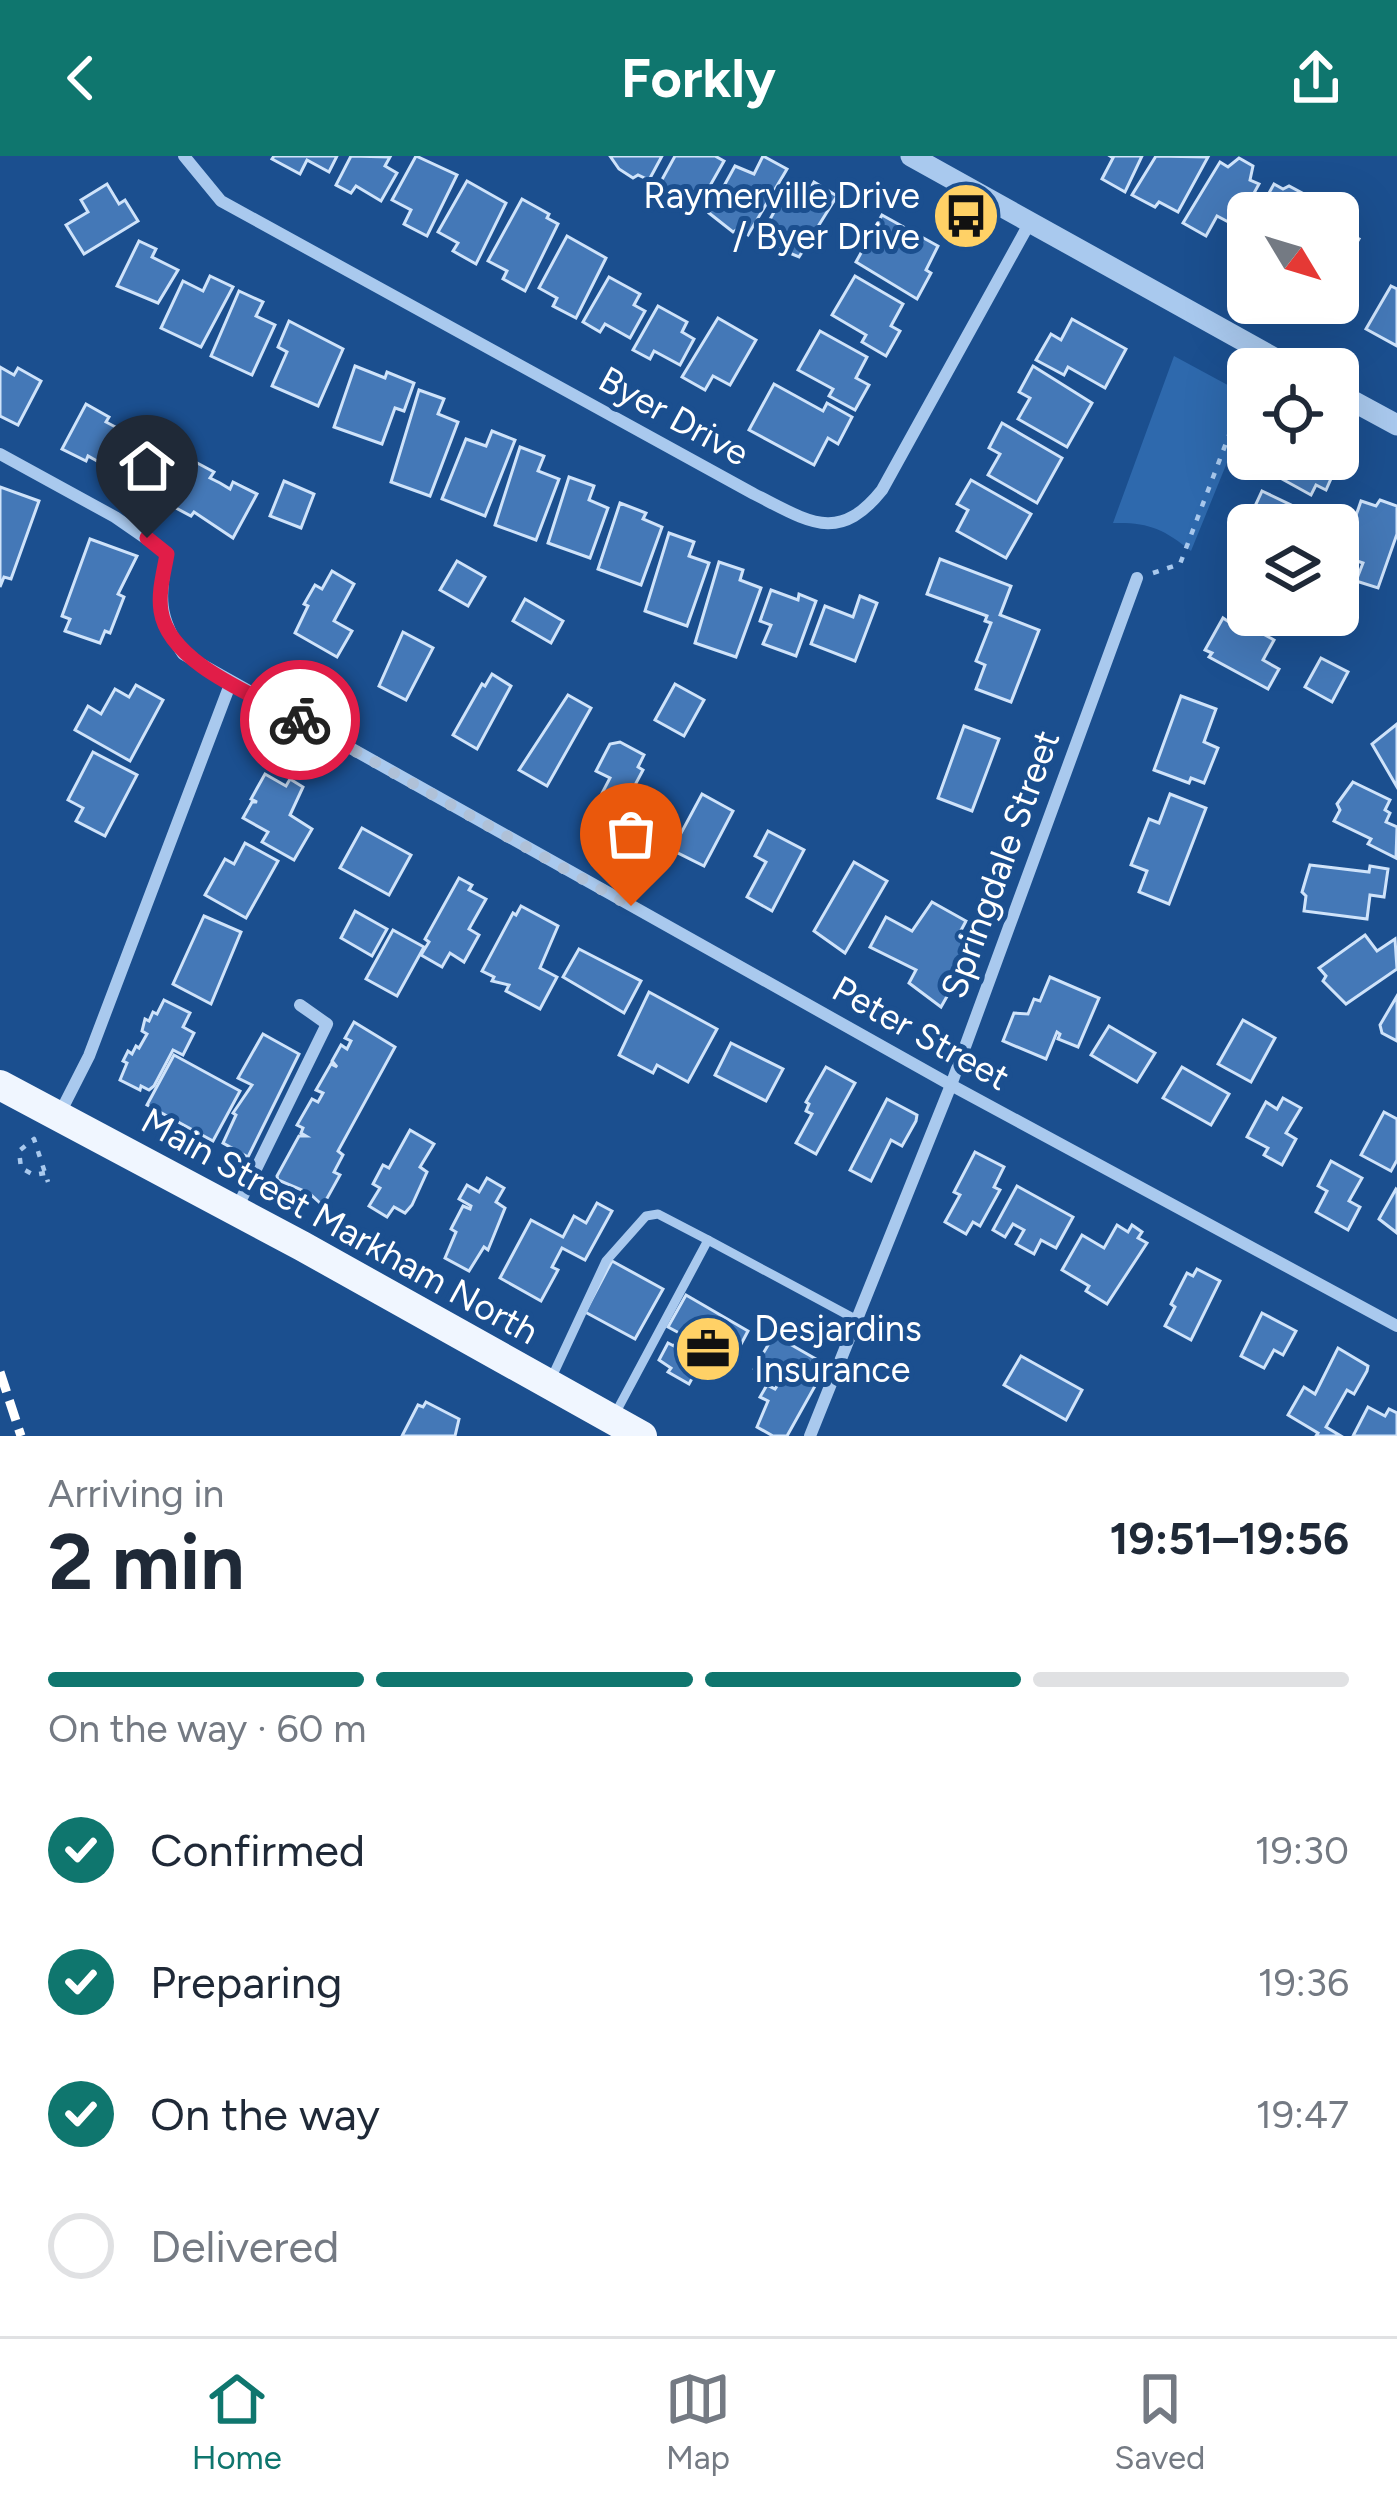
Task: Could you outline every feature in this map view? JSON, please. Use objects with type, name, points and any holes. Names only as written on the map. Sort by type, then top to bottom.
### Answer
[{"type":"main road","name":"Main Street Markham North","points":[[0,1085],[642,1436]]},
{"type":"street","name":"Byer Drive","points":[[184,156],[221,201],[754,494],[805,519],[838,524],[864,513],[882,490],[1029,224]]},
{"type":"street","points":[[911,156],[1256,348]]},
{"type":"street","points":[[1359,404],[1397,425]]},
{"type":"street","name":"Peter Street","points":[[0,454],[115,517],[167,554],[160,608],[183,654],[952,1085],[1397,1326]]},
{"type":"street","name":"Springdale Street","points":[[810,1436],[952,1085],[1137,578]]},
{"type":"street","points":[[57,1118],[89,1056],[231,682]]},
{"type":"street","points":[[236,1211],[327,1024],[300,1005]]},
{"type":"lane","points":[[549,1384],[606,1261],[646,1216],[658,1214],[856,1320]]},
{"type":"lane","points":[[613,1419],[708,1240]]},
{"type":"path","points":[[1137,578],[1180,564],[1227,439]]},
{"type":"path","points":[[45,1173],[34,1175],[20,1168],[17,1160],[23,1144],[34,1139],[45,1173],[48,1183]]},
{"type":"shaded area","points":[[1174,356],[1227,385],[1227,463],[1191,551],[1155,528],[1113,523]]},
{"type":"building","points":[[337,156],[329,172],[307,160],[300,174],[272,159]]},
{"type":"building","points":[[351,156],[390,157],[385,166],[397,173],[381,201],[356,186],[351,193],[336,185]]},
{"type":"building","points":[[416,156],[457,175],[427,236],[404,224],[411,210],[392,200]]},
{"type":"building","points":[[610,156],[662,156],[649,180],[633,178]]},
{"type":"building","points":[[675,156],[715,156],[724,161],[698,207],[669,196],[659,185]]},
{"type":"building","points":[[763,156],[787,169],[748,235],[738,229],[733,232],[709,213],[735,166],[754,174]]},
{"type":"building","points":[[1110,156],[1142,156],[1125,192],[1102,179]]},
{"type":"building","points":[[1156,156],[1208,157],[1178,212],[1132,195]]},
{"type":"building","points":[[1239,158],[1253,166],[1250,180],[1259,184],[1255,192],[1227,192],[1227,221],[1217,216],[1206,236],[1183,223],[1220,162],[1228,167]]},
{"type":"building","points":[[467,181],[506,203],[476,264],[453,251],[458,243],[438,232]]},
{"type":"building","points":[[814,182],[837,196],[799,257],[763,242],[761,236],[781,199],[791,205],[795,197],[803,202]]},
{"type":"building","points":[[107,184],[119,204],[125,200],[138,221],[84,254],[66,225],[88,212],[81,200]]},
{"type":"building","points":[[1274,184],[1300,192],[1270,192]]},
{"type":"building","points":[[522,199],[558,224],[525,291],[503,279],[507,271],[488,261]]},
{"type":"building","points":[[882,215],[938,246],[917,299],[856,262]]},
{"type":"building","points":[[567,236],[606,258],[576,318],[553,306],[557,298],[539,288]]},
{"type":"building","points":[[139,241],[156,249],[152,257],[178,270],[158,303],[117,286]]},
{"type":"building","points":[[210,276],[233,287],[201,347],[161,328],[183,281],[203,291]]},
{"type":"building","points":[[855,276],[903,304],[891,326],[900,331],[886,356],[862,342],[866,335],[832,315]]},
{"type":"building","points":[[609,277],[640,294],[634,305],[645,311],[630,338],[605,324],[600,332],[583,322]]},
{"type":"building","points":[[1391,286],[1397,289],[1397,346],[1366,329]]},
{"type":"building","points":[[239,291],[263,302],[256,316],[275,325],[252,375],[211,356]]},
{"type":"building","points":[[658,306],[687,322],[682,332],[694,339],[680,365],[654,351],[650,359],[633,350]]},
{"type":"building","points":[[718,318],[756,340],[730,385],[713,376],[705,390],[682,377]]},
{"type":"building","points":[[1072,319],[1126,349],[1105,388],[1068,367],[1064,375],[1036,360],[1051,334],[1061,340]]},
{"type":"building","points":[[289,321],[343,349],[318,406],[272,386],[287,352],[278,347]]},
{"type":"building","points":[[820,331],[867,357],[856,378],[869,385],[855,410],[829,396],[833,389],[798,370]]},
{"type":"building","points":[[355,366],[414,383],[404,411],[395,408],[382,444],[334,427]]},
{"type":"building","points":[[1033,366],[1092,403],[1067,447],[1018,419],[1030,398],[1019,392]]},
{"type":"building","points":[[0,367],[14,375],[18,368],[41,381],[18,425],[0,416]]},
{"type":"building","points":[[774,384],[823,411],[827,403],[852,417],[838,444],[828,438],[814,465],[749,430]]},
{"type":"building","points":[[419,390],[444,399],[438,414],[458,422],[430,496],[391,482]]},
{"type":"building","points":[[86,404],[109,417],[106,422],[125,432],[128,426],[214,472],[210,478],[230,489],[233,482],[257,494],[233,538],[194,512],[191,516],[157,498],[159,493],[104,470],[106,466],[88,456],[86,461],[62,449]]},
{"type":"building","points":[[1002,423],[1062,458],[1037,503],[988,475],[1000,454],[989,448]]},
{"type":"building","points":[[492,431],[515,440],[485,516],[442,499],[466,439],[486,446]]},
{"type":"building","points":[[520,447],[544,456],[538,471],[559,479],[536,540],[495,525]]},
{"type":"building","points":[[569,477],[594,486],[589,500],[608,508],[590,558],[548,543]]},
{"type":"building","points":[[971,480],[1031,514],[1006,558],[957,531],[968,510],[957,504]]},
{"type":"building","points":[[1284,480],[1330,480],[1326,490],[1316,485],[1311,495]]},
{"type":"building","points":[[284,481],[314,494],[301,528],[270,516]]},
{"type":"building","points":[[0,487],[39,501],[11,579],[4,577],[0,587]]},
{"type":"building","points":[[1262,491],[1289,504],[1256,504]]},
{"type":"building","points":[[1380,500],[1397,506],[1397,534],[1378,588],[1359,582],[1363,563],[1359,562],[1359,507],[1361,501],[1376,506]]},
{"type":"building","points":[[620,503],[646,513],[643,519],[662,527],[641,585],[598,569]]},
{"type":"building","points":[[669,533],[694,542],[689,556],[709,563],[687,626],[645,611]]},
{"type":"building","points":[[90,539],[137,556],[118,594],[124,597],[110,633],[105,631],[100,643],[65,631],[70,619],[62,616]]},
{"type":"building","points":[[940,559],[1011,586],[1000,615],[1039,630],[1011,702],[976,689],[985,665],[976,661],[991,623],[985,621],[987,616],[927,594]]},
{"type":"building","points":[[457,561],[485,577],[468,606],[440,590]]},
{"type":"building","points":[[719,562],[743,570],[740,580],[761,588],[736,657],[695,643]]},
{"type":"building","points":[[332,571],[354,584],[334,621],[352,631],[337,657],[295,633],[315,585],[322,589]]},
{"type":"building","points":[[771,590],[816,601],[796,656],[763,644],[771,625],[760,621]]},
{"type":"building","points":[[860,596],[877,603],[855,661],[811,644],[825,606],[853,617]]},
{"type":"building","points":[[525,599],[563,621],[551,643],[513,621]]},
{"type":"building","points":[[1223,618],[1227,636],[1274,640],[1263,660],[1279,669],[1268,689],[1209,657],[1212,653],[1205,650]]},
{"type":"building","points":[[403,632],[433,648],[406,700],[379,686]]},
{"type":"building","points":[[1321,658],[1348,672],[1332,702],[1305,687]]},
{"type":"building","points":[[492,674],[511,686],[477,749],[453,735]]},
{"type":"building","points":[[675,684],[704,700],[684,736],[655,720]]},
{"type":"building","points":[[136,685],[163,700],[130,761],[75,730],[88,706],[101,714],[115,689],[129,697]]},
{"type":"building","points":[[568,695],[591,708],[547,786],[519,770]]},
{"type":"building","points":[[1181,696],[1216,709],[1204,742],[1218,748],[1204,783],[1191,778],[1189,783],[1154,770]]},
{"type":"building","points":[[1397,724],[1397,787],[1372,744]]},
{"type":"building","points":[[964,726],[999,739],[972,811],[938,798]]},
{"type":"building","points":[[620,742],[644,755],[638,767],[643,770],[635,785],[641,788],[625,819],[616,814],[613,820],[597,803],[610,778],[596,771],[610,744]]},
{"type":"building","points":[[93,752],[137,775],[105,836],[76,821],[83,808],[68,800]]},
{"type":"building","points":[[265,774],[286,786],[290,779],[303,787],[290,815],[312,829],[294,860],[262,842],[268,832],[243,818],[252,802],[257,802],[251,799]]},
{"type":"building","points":[[1353,782],[1390,800],[1386,822],[1397,827],[1396,858],[1334,821],[1340,810],[1337,804]]},
{"type":"building","points":[[702,794],[733,811],[704,866],[672,850]]},
{"type":"building","points":[[1170,794],[1206,808],[1169,904],[1139,892],[1147,871],[1131,865],[1149,819],[1159,823]]},
{"type":"building","points":[[362,828],[411,855],[389,895],[340,868]]},
{"type":"building","points":[[768,831],[804,850],[772,911],[747,897],[766,862],[755,856]]},
{"type":"building","points":[[245,843],[278,861],[246,918],[205,895],[225,859],[234,864]]},
{"type":"building","points":[[854,862],[887,881],[845,953],[814,931]]},
{"type":"building","points":[[1310,865],[1369,872],[1370,866],[1388,869],[1384,897],[1370,895],[1367,919],[1304,911],[1302,892]]},
{"type":"building","points":[[459,878],[486,899],[469,929],[479,935],[464,962],[450,953],[442,967],[421,955]]},
{"type":"building","points":[[932,902],[966,921],[958,936],[968,942],[956,964],[963,968],[941,1007],[909,983],[916,970],[870,947],[886,917],[912,931]]},
{"type":"building","points":[[521,906],[558,926],[540,968],[557,977],[540,1009],[482,971]]},
{"type":"building","points":[[355,911],[387,929],[372,956],[341,938]]},
{"type":"building","points":[[204,916],[241,932],[211,1004],[173,984]]},
{"type":"building","points":[[393,930],[424,947],[397,996],[366,979]]},
{"type":"building","points":[[1365,935],[1377,951],[1395,939],[1397,969],[1346,1004],[1323,981],[1326,976],[1319,968]]},
{"type":"building","points":[[579,949],[641,981],[624,1013],[563,977]]},
{"type":"building","points":[[1050,977],[1099,998],[1078,1047],[1058,1039],[1057,1032],[1046,1059],[1003,1041],[1014,1013],[1028,1014],[1034,999],[1040,1001]]},
{"type":"building","points":[[649,992],[717,1029],[688,1082],[657,1065],[653,1073],[619,1055]]},
{"type":"building","points":[[1397,996],[1397,1041],[1382,1033],[1380,1025]]},
{"type":"building","points":[[164,1000],[190,1013],[183,1027],[194,1033],[183,1055],[173,1050],[154,1086],[140,1090],[120,1080],[127,1063],[123,1061],[128,1051],[132,1054],[139,1048],[147,1034],[142,1031],[145,1019],[157,1014]]},
{"type":"building","points":[[1243,1020],[1275,1038],[1251,1082],[1218,1064]]},
{"type":"building","points":[[354,1022],[395,1047],[338,1151],[343,1155],[334,1172],[340,1175],[320,1203],[277,1176],[299,1136],[306,1136],[297,1125],[312,1099],[318,1102],[323,1093],[316,1090],[331,1064],[337,1067],[332,1061],[341,1045],[347,1049],[351,1041],[345,1038]]},
{"type":"building","points":[[1109,1026],[1155,1053],[1137,1082],[1091,1055]]},
{"type":"building","points":[[263,1034],[299,1054],[248,1157],[223,1143],[233,1113],[252,1085],[238,1078]]},
{"type":"building","points":[[731,1043],[783,1069],[766,1101],[715,1075]]},
{"type":"building","points":[[174,1055],[240,1091],[213,1141],[147,1105]]},
{"type":"building","points":[[826,1067],[855,1083],[816,1154],[796,1143],[812,1114],[806,1111],[806,1102]]},
{"type":"building","points":[[1182,1067],[1229,1094],[1211,1125],[1163,1098]]},
{"type":"building","points":[[1283,1098],[1301,1108],[1286,1133],[1296,1139],[1282,1165],[1264,1155],[1268,1148],[1247,1137],[1266,1102],[1277,1109]]},
{"type":"building","points":[[887,1099],[917,1115],[916,1121],[902,1146],[891,1140],[871,1181],[850,1170]]},
{"type":"building","points":[[1384,1112],[1397,1119],[1397,1160],[1391,1171],[1361,1155]]},
{"type":"building","points":[[410,1130],[434,1144],[420,1167],[427,1172],[405,1213],[394,1207],[387,1217],[369,1206],[380,1188],[373,1184],[383,1165],[389,1168]]},
{"type":"building","points":[[975,1152],[1004,1167],[994,1187],[1000,1190],[980,1226],[973,1222],[966,1234],[945,1222]]},
{"type":"building","points":[[1331,1161],[1362,1178],[1349,1201],[1360,1207],[1348,1230],[1316,1212],[1327,1191],[1318,1186]]},
{"type":"building","points":[[487,1178],[504,1188],[496,1202],[505,1208],[488,1250],[484,1247],[469,1271],[445,1258],[456,1232],[451,1229],[463,1206],[471,1206],[459,1199],[467,1185],[479,1192]]},
{"type":"building","points":[[1017,1186],[1073,1217],[1056,1248],[1041,1240],[1034,1254],[1016,1244],[1024,1230],[1013,1224],[1005,1237],[993,1230]]},
{"type":"building","points":[[1397,1190],[1397,1233],[1379,1219]]},
{"type":"building","points":[[597,1203],[612,1211],[585,1260],[562,1248],[552,1267],[558,1270],[541,1301],[500,1278],[531,1220],[563,1237],[574,1216],[586,1223]]},
{"type":"building","points":[[1117,1225],[1128,1232],[1132,1225],[1142,1232],[1138,1238],[1147,1243],[1107,1304],[1062,1270],[1082,1235],[1104,1248]]},
{"type":"building","points":[[612,1261],[663,1289],[635,1339],[585,1312]]},
{"type":"building","points":[[1197,1269],[1220,1281],[1191,1340],[1165,1326],[1187,1273],[1193,1276]]},
{"type":"building","points":[[686,1295],[748,1331],[731,1363],[720,1357],[708,1380],[695,1373],[689,1384],[668,1372],[671,1368],[659,1360],[668,1343],[674,1346],[681,1334],[668,1327]]},
{"type":"building","points":[[1262,1313],[1296,1331],[1283,1355],[1274,1350],[1264,1368],[1241,1356]]},
{"type":"building","points":[[774,1335],[823,1363],[787,1436],[773,1436],[757,1427],[768,1401],[760,1397],[767,1385],[775,1389],[779,1383],[754,1369]]},
{"type":"building","points":[[1338,1348],[1368,1366],[1367,1371],[1354,1394],[1347,1390],[1326,1427],[1341,1436],[1316,1436],[1318,1433],[1288,1415],[1304,1387],[1315,1394]]},
{"type":"building","points":[[1021,1356],[1082,1390],[1066,1420],[1004,1385]]},
{"type":"building","points":[[426,1402],[459,1419],[455,1436],[402,1436],[418,1405],[423,1407]]},
{"type":"building","points":[[1368,1407],[1385,1416],[1389,1409],[1397,1413],[1397,1436],[1353,1436]]},
{"type":"railway","points":[[0,1372],[21,1436]]},
{"type":"way so far","points":[[300,720],[631,906]]},
{"type":"place","name":"Raymerville Drive / Byer Drive","points":[[966,216]]},
{"type":"place","name":"Desjardins Insurance","points":[[708,1349]]},
{"type":"route","points":[[147,538],[167,554],[160,608],[183,654],[300,720]]}]
